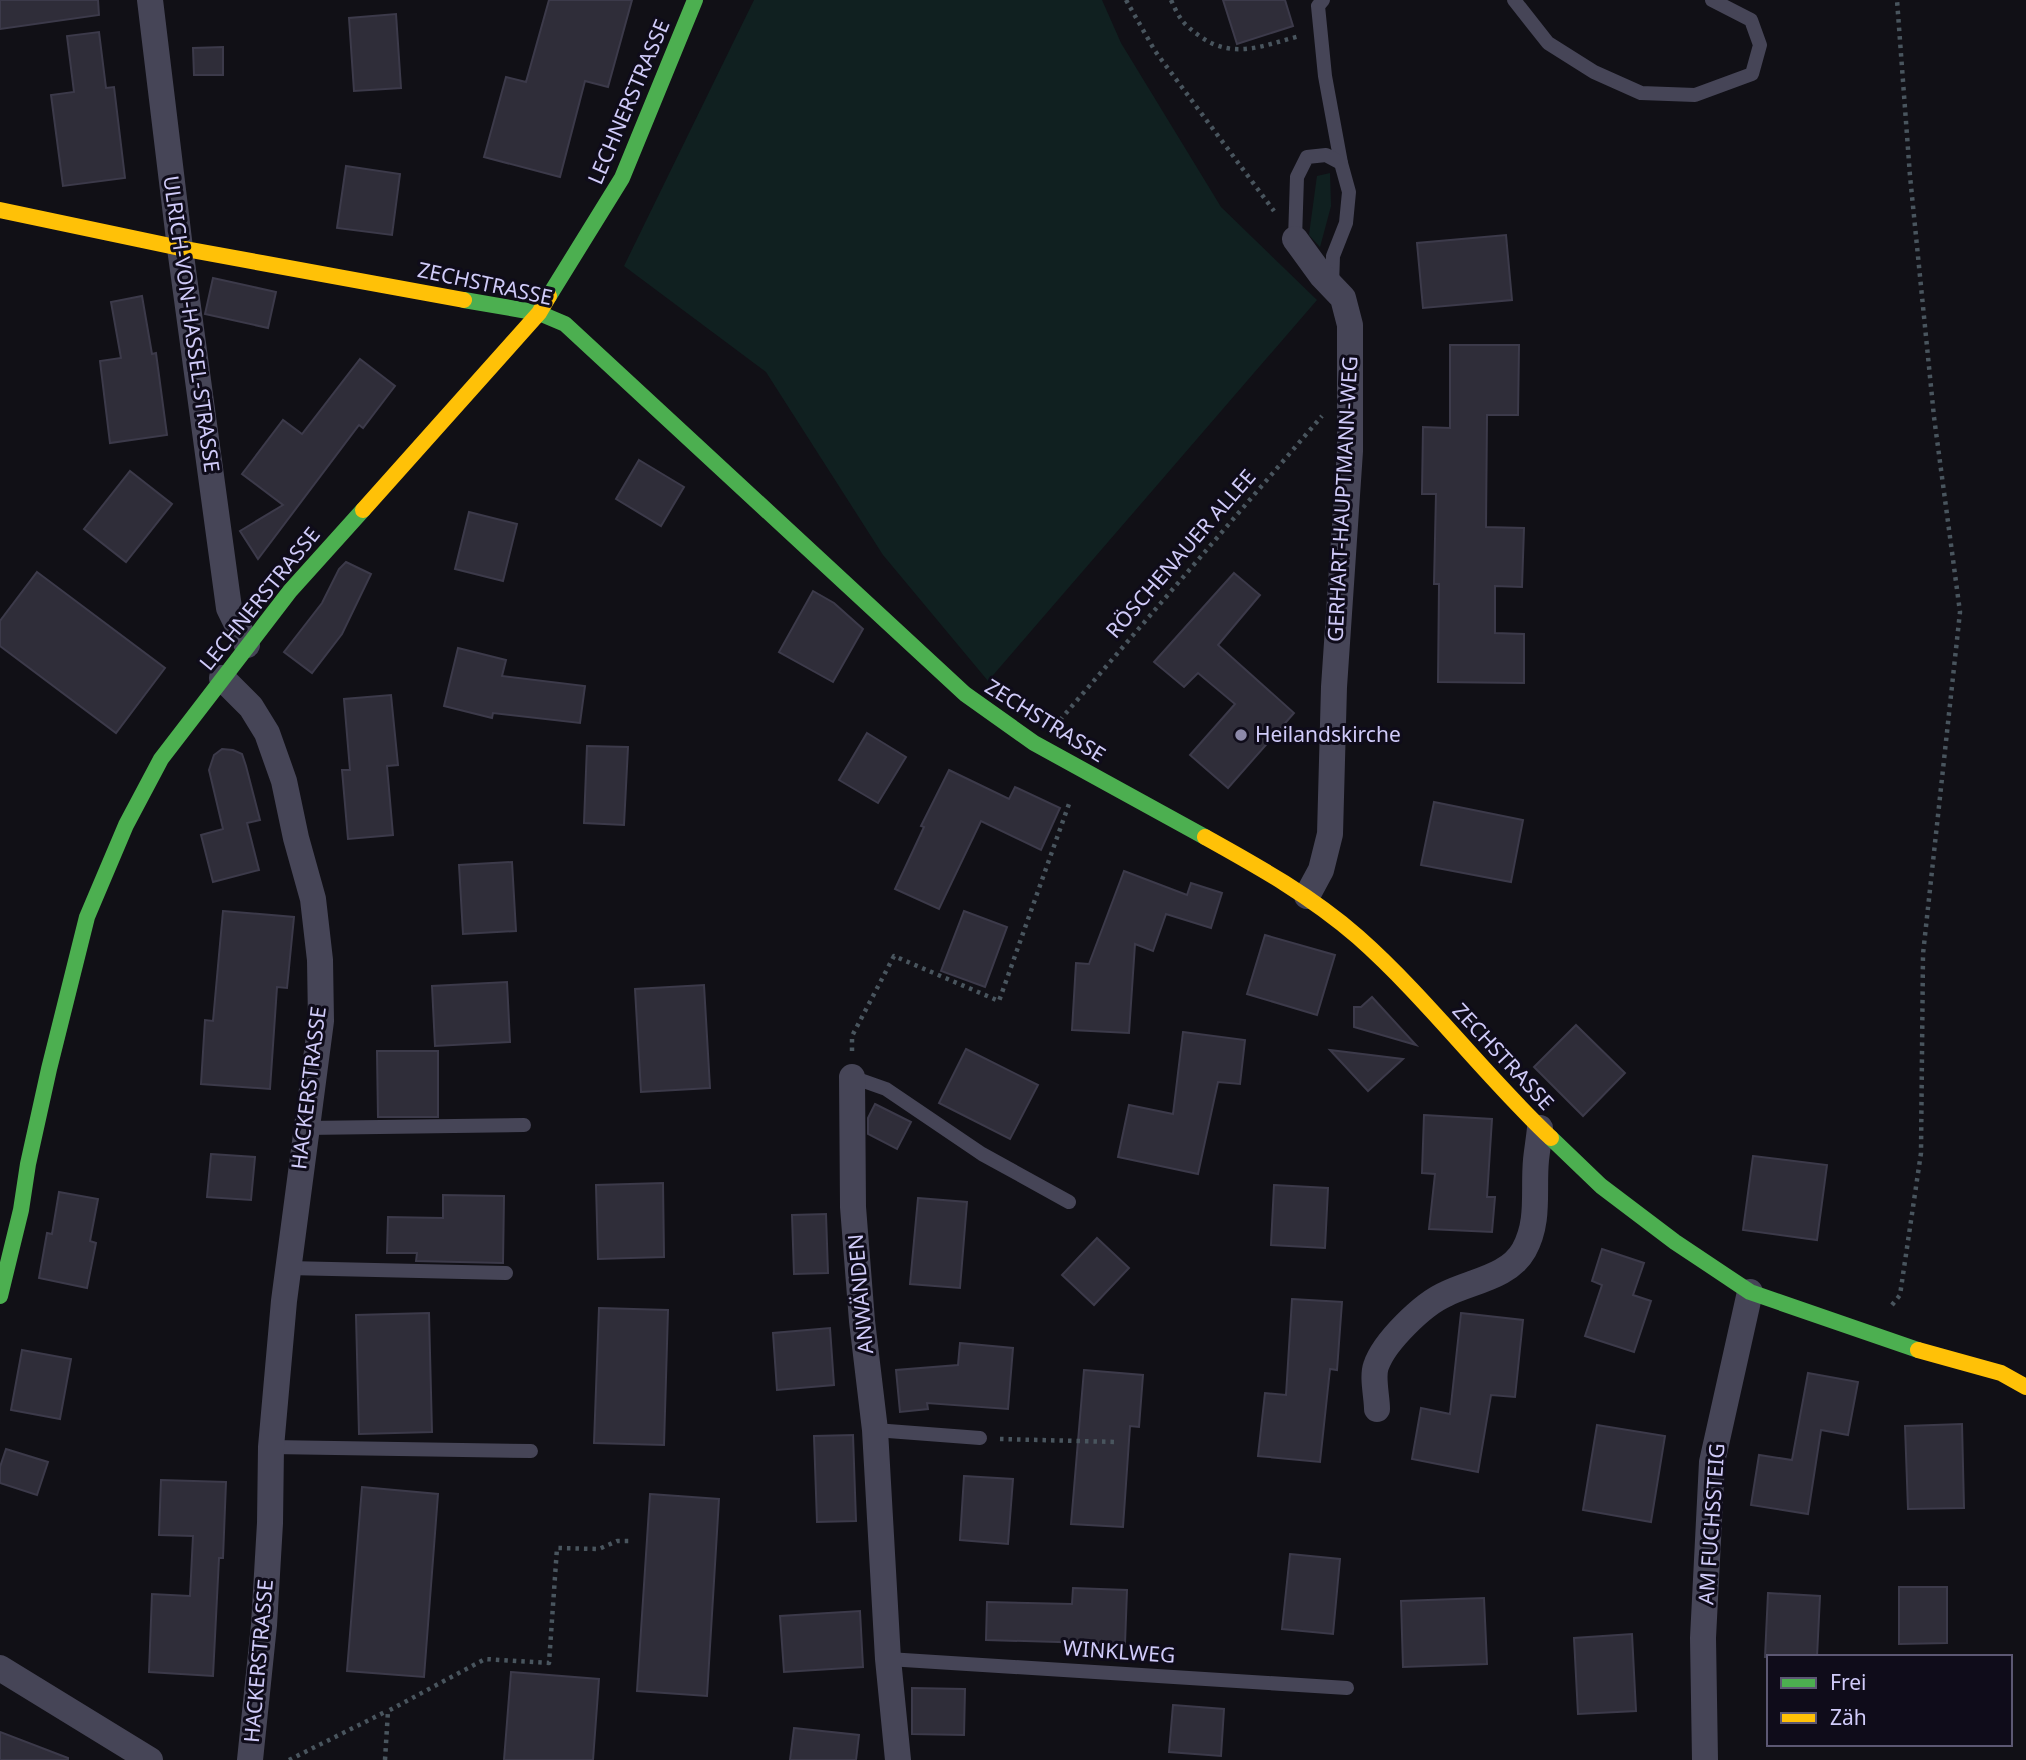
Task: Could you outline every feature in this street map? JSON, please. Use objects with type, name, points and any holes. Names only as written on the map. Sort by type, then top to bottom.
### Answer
[{"type":"street","name":"ULRICH-VON-HASSEL-STRASSE","points":[[150,0],[180,248],[229,608],[247,645]]},
{"type":"street","name":"LECHNERSTRASSE","points":[[0,1296],[11,1200],[43,1096],[86,917],[126,825],[161,760],[290,591],[539,313],[622,178],[695,0]]},
{"type":"street","name":"ZECHSTRASSE","points":[[0,211],[180,248],[539,313],[565,324],[965,694],[1034,743],[1307,896],[1358,937],[1446,1025],[1541,1128],[1601,1186],[1675,1242],[1750,1292],[1922,1351],[2001,1373],[2026,1387]]},
{"type":"street","name":"GERHART-HAUPTMANN-WEG","points":[[1295,239],[1343,299],[1350,325],[1350,451],[1334,687],[1330,834],[1321,870],[1307,896]]},
{"type":"street","name":"HACKERSTRASSE","points":[[222,678],[251,707],[267,733],[284,781],[313,899],[320,960],[320,1021],[288,1268],[271,1447],[271,1523],[250,1760]]},
{"type":"street","name":"ANWÄNDEN","points":[[852,1077],[853,1207],[862,1321],[875,1430],[888,1659],[898,1760]]},
{"type":"street","points":[[1377,1409],[1376,1367],[1394,1339],[1418,1312],[1445,1294],[1502,1270],[1523,1252],[1535,1220],[1536,1161],[1541,1128]]},
{"type":"street","name":"AM FUCHSSTEIG","points":[[1705,1760],[1703,1638],[1712,1462],[1750,1292]]},
{"type":"street","points":[[0,1668],[150,1760]]},
{"type":"lane","points":[[1322,0],[1318,6],[1325,76],[1349,192],[1346,223],[1333,256],[1332,287]]},
{"type":"lane","points":[[1514,0],[1548,43],[1594,72],[1641,93],[1695,95],[1752,74],[1760,45],[1751,20],[1712,0]]},
{"type":"lane","points":[[1295,239],[1297,177],[1307,156],[1326,155],[1341,163]]},
{"type":"lane","points":[[852,1077],[886,1088],[982,1154],[1069,1202]]},
{"type":"lane","points":[[306,1128],[524,1125]]},
{"type":"lane","points":[[288,1268],[506,1273]]},
{"type":"lane","points":[[875,1430],[981,1438]]},
{"type":"lane","points":[[271,1447],[531,1451]]},
{"type":"lane","name":"WINKLWEG","points":[[888,1659],[1347,1688]]},
{"type":"path","points":[[1126,0],[1155,51],[1295,239]]},
{"type":"path","points":[[1171,0],[1181,23],[1216,47],[1249,50],[1321,30]]},
{"type":"path","points":[[1867,1332],[1900,1295],[1921,1153],[1923,954],[1960,612],[1933,404],[1910,176],[1897,0]]},
{"type":"path","name":"RÖSCHENAUER ALLEE","points":[[1034,743],[1062,718],[1350,383]]},
{"type":"path","points":[[852,1077],[852,1036],[894,956],[999,1001],[1081,770]]},
{"type":"path","points":[[981,1438],[1118,1442]]},
{"type":"path","points":[[289,1760],[485,1659],[549,1662],[557,1548],[599,1549],[617,1541],[632,1541]]},
{"type":"path","points":[[385,1760],[388,1711]]},
{"type":"shaded area","points":[[754,0],[1102,0],[1121,43],[1221,207],[1317,300],[988,681],[883,555],[766,372],[624,266]]},
{"type":"shaded area","points":[[1330,173],[1331,206],[1320,247],[1309,235],[1317,176]]},
{"type":"building","points":[[0,0],[98,0],[99,15],[0,29]]},
{"type":"building","points":[[549,0],[632,0],[608,87],[585,81],[560,177],[484,157],[506,77],[526,82]]},
{"type":"building","points":[[1223,0],[1285,0],[1293,26],[1237,44]]},
{"type":"building","points":[[396,14],[401,88],[354,91],[349,18]]},
{"type":"building","points":[[99,32],[106,88],[114,87],[125,178],[63,186],[51,95],[74,92],[67,36]]},
{"type":"building","points":[[223,47],[223,75],[194,75],[193,48]]},
{"type":"building","points":[[346,166],[400,174],[392,235],[337,228]]},
{"type":"building","points":[[1506,235],[1512,300],[1423,308],[1417,243]]},
{"type":"building","points":[[213,278],[276,292],[268,328],[205,314]]},
{"type":"building","points":[[142,296],[152,354],[156,353],[167,435],[110,443],[100,361],[121,358],[111,302]]},
{"type":"building","points":[[1450,345],[1519,345],[1518,415],[1487,415],[1486,527],[1524,528],[1522,587],[1495,586],[1495,633],[1524,634],[1524,683],[1438,682],[1439,584],[1434,584],[1436,494],[1422,494],[1423,427],[1450,428]]},
{"type":"building","points":[[360,359],[395,386],[363,428],[359,425],[258,559],[240,531],[283,505],[242,474],[283,420],[302,434]]},
{"type":"building","points":[[639,460],[684,487],[661,526],[616,499]]},
{"type":"building","points":[[130,471],[172,504],[126,562],[84,529]]},
{"type":"building","points":[[469,512],[517,524],[503,581],[455,569]]},
{"type":"building","points":[[346,562],[371,574],[342,634],[312,673],[284,652],[322,603],[339,569]]},
{"type":"building","points":[[37,572],[165,668],[116,733],[0,646],[0,621]]},
{"type":"building","points":[[1234,573],[1260,595],[1218,645],[1294,713],[1228,788],[1190,755],[1235,704],[1198,673],[1184,687],[1154,662]]},
{"type":"building","points":[[813,591],[834,603],[863,629],[833,682],[779,652]]},
{"type":"building","points":[[458,648],[506,660],[502,676],[585,686],[580,723],[493,713],[492,718],[444,706]]},
{"type":"building","points":[[391,695],[398,765],[387,766],[393,835],[348,839],[342,770],[350,770],[344,699]]},
{"type":"building","points":[[867,733],[906,757],[878,803],[839,780]]},
{"type":"building","points":[[587,746],[628,747],[624,825],[584,823]]},
{"type":"building","points":[[222,749],[242,754],[246,766],[260,820],[247,823],[259,870],[213,882],[201,835],[223,829],[209,770],[214,755]]},
{"type":"building","points":[[949,770],[1009,799],[1015,787],[1060,808],[1041,850],[981,821],[939,909],[895,889],[924,827],[921,826]]},
{"type":"building","points":[[1434,802],[1523,820],[1511,882],[1421,865]]},
{"type":"building","points":[[512,862],[516,931],[463,934],[459,865]]},
{"type":"building","points":[[1124,871],[1187,895],[1191,883],[1222,893],[1211,928],[1166,914],[1153,951],[1135,944],[1129,1033],[1072,1030],[1076,963],[1089,964]]},
{"type":"building","points":[[223,911],[294,917],[287,988],[277,987],[270,1089],[201,1084],[205,1020],[213,1021]]},
{"type":"building","points":[[964,911],[1007,927],[985,987],[941,971]]},
{"type":"building","points":[[1265,935],[1335,955],[1317,1015],[1247,994]]},
{"type":"building","points":[[507,982],[510,1042],[435,1046],[432,986]]},
{"type":"building","points":[[704,985],[710,1088],[641,1092],[635,989]]},
{"type":"building","points":[[1372,997],[1416,1045],[1354,1027],[1354,1007],[1361,1007]]},
{"type":"building","points":[[1576,1025],[1625,1073],[1583,1116],[1534,1067]]},
{"type":"building","points":[[1183,1032],[1245,1040],[1240,1084],[1218,1082],[1198,1174],[1118,1157],[1129,1105],[1173,1114]]},
{"type":"building","points":[[966,1049],[1038,1085],[1010,1139],[939,1103]]},
{"type":"building","points":[[1330,1050],[1403,1059],[1368,1091]]},
{"type":"building","points":[[377,1051],[438,1051],[438,1117],[378,1117]]},
{"type":"building","points":[[875,1104],[911,1122],[897,1149],[868,1134],[868,1118]]},
{"type":"building","points":[[1424,1115],[1492,1119],[1487,1197],[1495,1197],[1492,1232],[1429,1229],[1435,1174],[1422,1173]]},
{"type":"building","points":[[211,1154],[255,1157],[251,1200],[207,1197]]},
{"type":"building","points":[[1753,1156],[1827,1165],[1817,1240],[1743,1230]]},
{"type":"building","points":[[663,1183],[664,1257],[598,1259],[596,1185]]},
{"type":"building","points":[[1274,1185],[1328,1188],[1325,1248],[1271,1245]]},
{"type":"building","points":[[59,1192],[98,1199],[90,1241],[96,1243],[87,1288],[39,1278],[47,1233],[52,1234]]},
{"type":"building","points":[[443,1195],[504,1196],[503,1263],[416,1261],[417,1253],[387,1253],[388,1217],[443,1218]]},
{"type":"building","points":[[918,1198],[967,1202],[960,1288],[910,1284]]},
{"type":"building","points":[[826,1214],[828,1273],[794,1274],[792,1215]]},
{"type":"building","points":[[1097,1238],[1129,1268],[1094,1305],[1062,1275]]},
{"type":"building","points":[[1602,1249],[1644,1263],[1633,1295],[1651,1301],[1634,1352],[1585,1336],[1602,1285],[1592,1281]]},
{"type":"building","points":[[1292,1299],[1342,1302],[1337,1370],[1330,1369],[1320,1462],[1258,1456],[1265,1393],[1286,1395]]},
{"type":"building","points":[[599,1308],[668,1310],[664,1445],[594,1443]]},
{"type":"building","points":[[429,1313],[432,1432],[359,1434],[356,1315]]},
{"type":"building","points":[[1461,1313],[1523,1320],[1515,1397],[1491,1395],[1478,1472],[1412,1459],[1421,1408],[1450,1414]]},
{"type":"building","points":[[830,1328],[834,1385],[777,1390],[773,1333]]},
{"type":"building","points":[[960,1343],[1013,1348],[1008,1409],[927,1403],[928,1409],[900,1412],[896,1370],[958,1365]]},
{"type":"building","points":[[22,1350],[71,1359],[60,1419],[11,1410]]},
{"type":"building","points":[[1084,1370],[1143,1375],[1139,1427],[1130,1426],[1123,1527],[1071,1524]]},
{"type":"building","points":[[1808,1373],[1858,1382],[1848,1435],[1821,1430],[1808,1514],[1751,1505],[1759,1455],[1792,1460]]},
{"type":"building","points":[[1962,1424],[1964,1508],[1908,1509],[1905,1426]]},
{"type":"building","points":[[1597,1425],[1665,1436],[1651,1522],[1583,1510]]},
{"type":"building","points":[[853,1435],[856,1521],[817,1522],[814,1436]]},
{"type":"building","points":[[6,1449],[48,1462],[37,1495],[0,1483],[0,1467]]},
{"type":"building","points":[[964,1476],[1013,1479],[1008,1544],[960,1540]]},
{"type":"building","points":[[161,1480],[226,1482],[213,1676],[149,1672],[152,1594],[190,1596],[193,1536],[159,1535]]},
{"type":"building","points":[[362,1487],[438,1494],[424,1677],[347,1671]]},
{"type":"building","points":[[650,1494],[719,1499],[707,1696],[637,1691]]},
{"type":"building","points":[[1290,1554],[1340,1559],[1333,1634],[1282,1629]]},
{"type":"building","points":[[1899,1587],[1947,1587],[1947,1643],[1899,1644]]},
{"type":"building","points":[[1073,1588],[1127,1590],[1125,1644],[986,1640],[987,1602],[1072,1604]]},
{"type":"building","points":[[1768,1593],[1820,1596],[1817,1655],[1765,1657]]},
{"type":"building","points":[[1484,1598],[1487,1664],[1403,1667],[1401,1601]]},
{"type":"building","points":[[860,1611],[863,1667],[784,1672],[780,1616]]},
{"type":"building","points":[[1632,1634],[1636,1711],[1578,1714],[1574,1638]]},
{"type":"building","points":[[511,1672],[599,1679],[593,1760],[504,1760]]},
{"type":"building","points":[[912,1688],[965,1689],[964,1735],[912,1734]]},
{"type":"building","points":[[1173,1705],[1224,1709],[1221,1756],[1169,1752]]},
{"type":"building","points":[[794,1728],[859,1735],[856,1760],[790,1760]]},
{"type":"building","points":[[0,1732],[68,1758],[68,1760],[0,1760]]},
{"type":"traffic: fast","points":[[549,296],[622,178],[695,0]]},
{"type":"traffic: fast","points":[[464,300],[539,313],[565,324],[965,694],[1034,743],[1205,837]]},
{"type":"traffic: fast","points":[[0,1296],[21,1210],[49,1069],[87,917],[126,825],[161,759],[290,591],[363,510]]},
{"type":"traffic: fast","points":[[1551,1138],[1601,1186],[1675,1242],[1750,1292],[1918,1350]]},
{"type":"traffic: slow","points":[[0,210],[180,248],[464,300]]},
{"type":"traffic: slow","points":[[363,510],[539,313],[549,296]]},
{"type":"traffic: slow","points":[[1205,837],[1303,895],[1358,937],[1408,985],[1551,1138]]},
{"type":"traffic: slow","points":[[1918,1350],[2001,1373],[2026,1387]]},
{"type":"place","name":"Heilandskirche","points":[[1241,735]]}]
